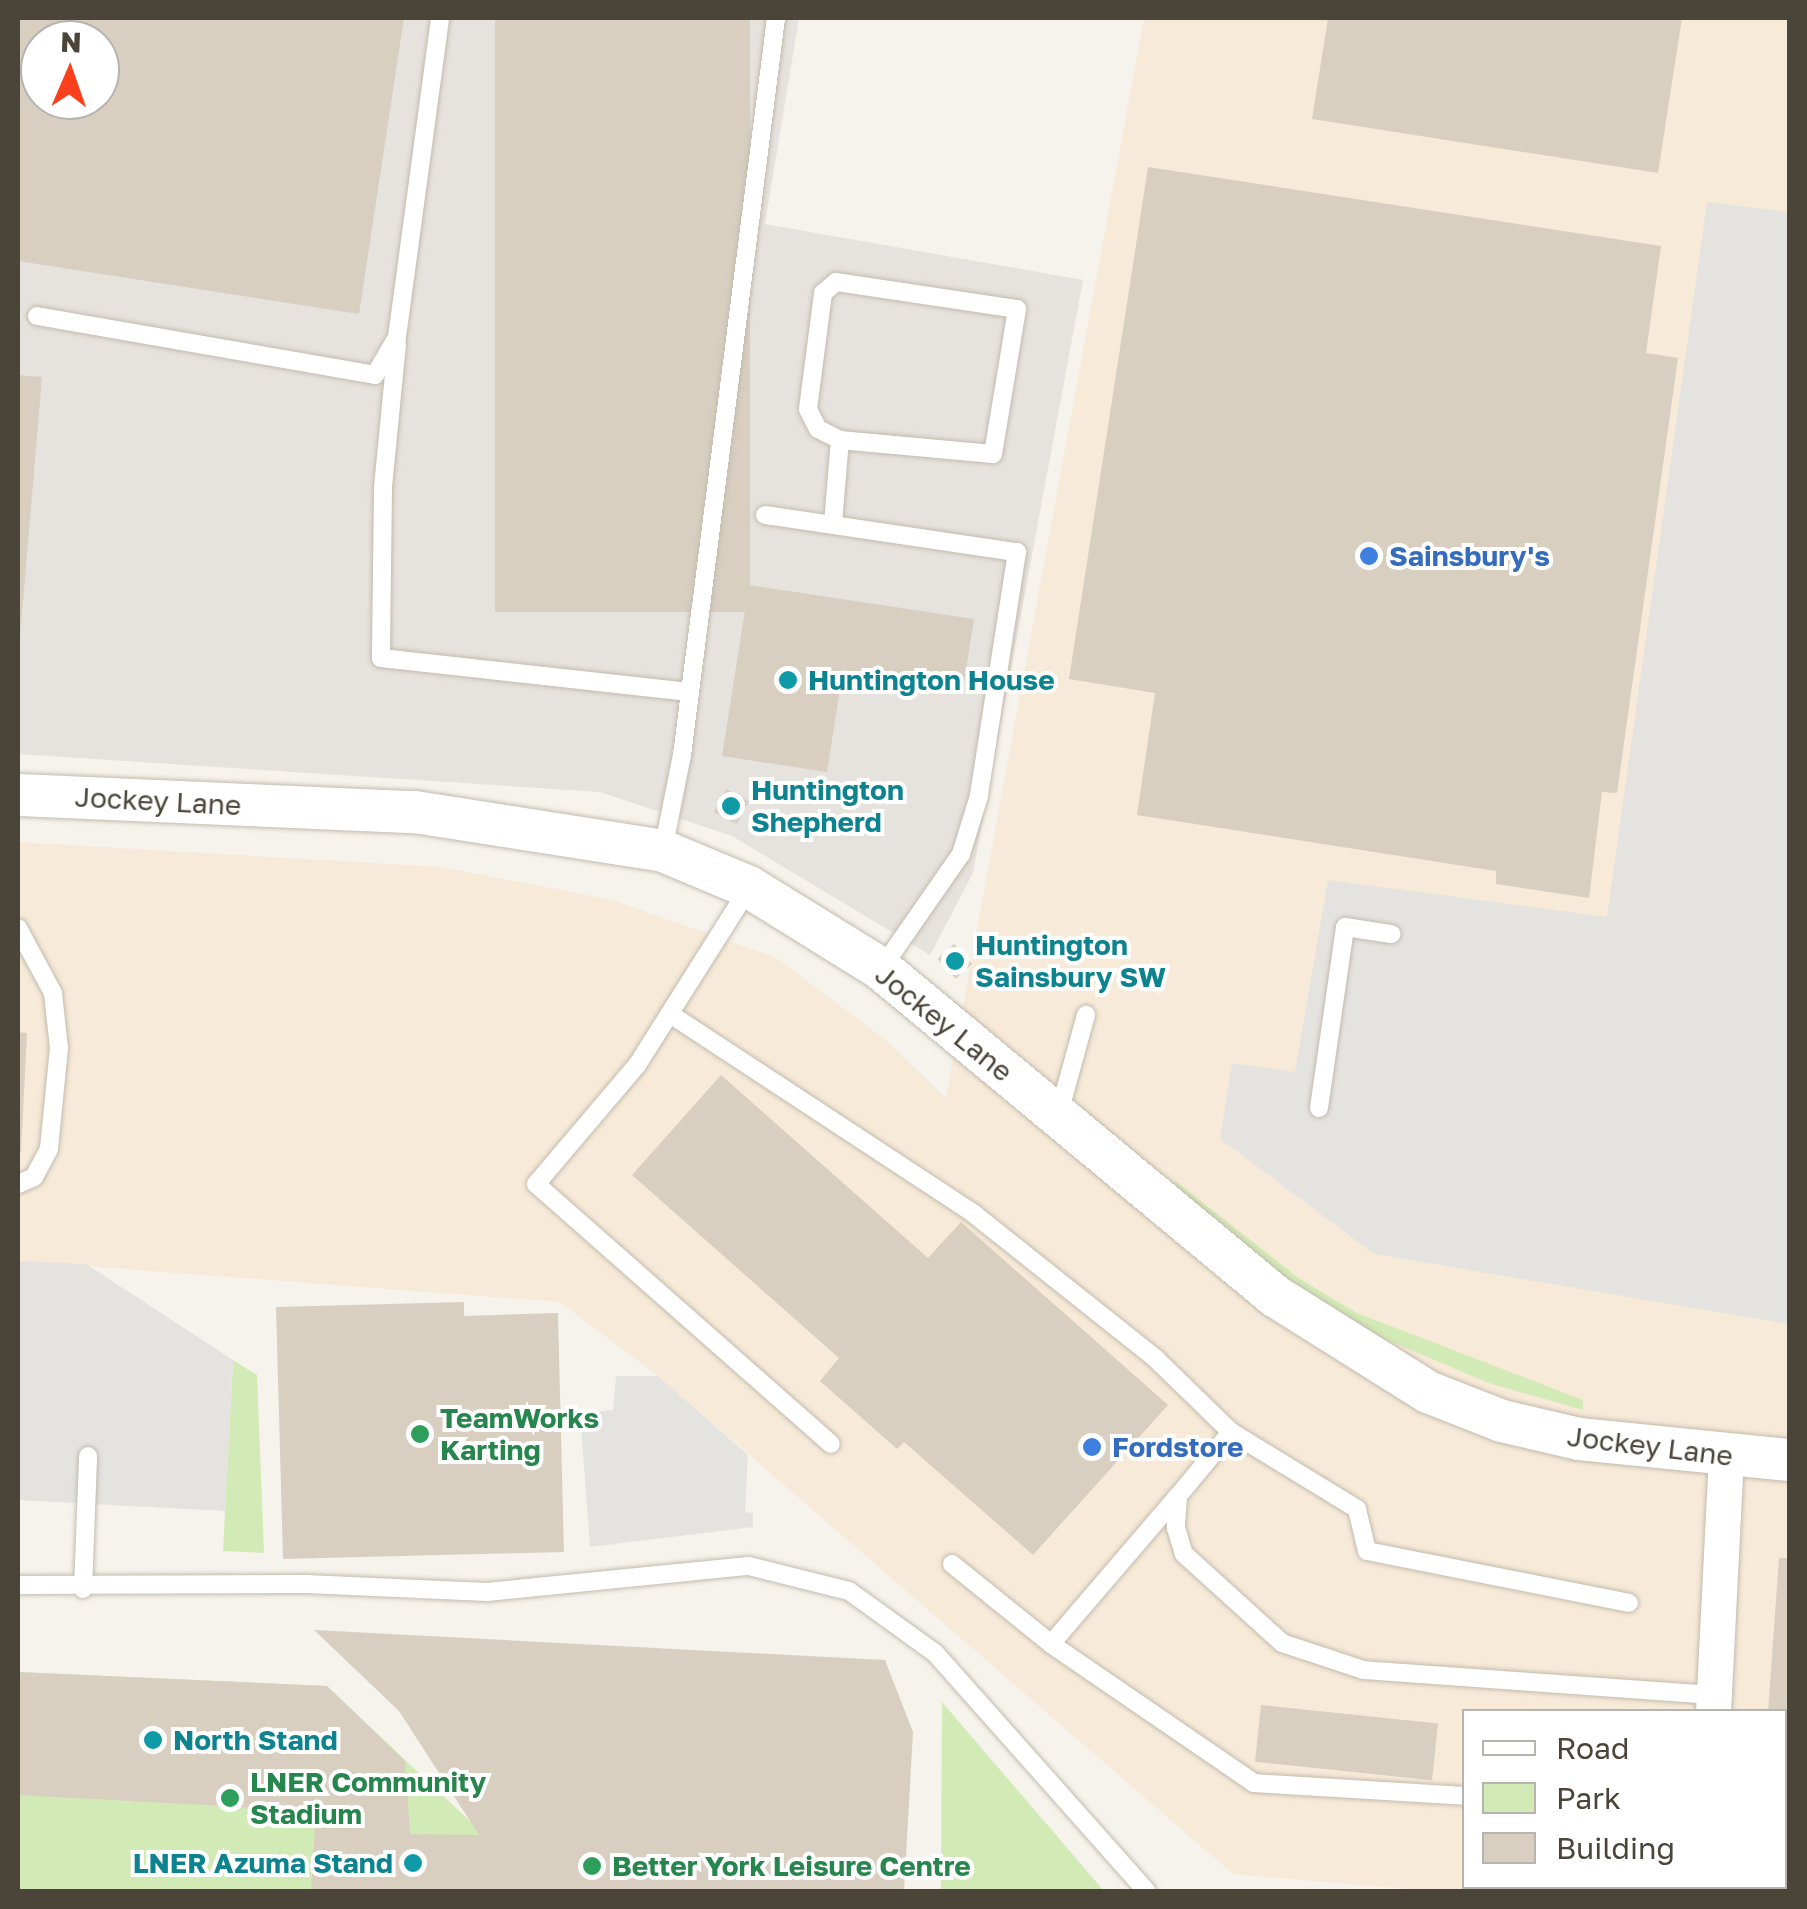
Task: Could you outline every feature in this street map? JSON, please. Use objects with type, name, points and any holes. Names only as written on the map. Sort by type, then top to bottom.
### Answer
[{"type":"street","name":"Jockey Lane","points":[[18,795],[415,812],[663,851],[749,888],[881,969],[1274,1296],[1428,1392],[1502,1421],[1579,1439],[1726,1457],[1790,1460]]},
{"type":"street","points":[[1713,1703],[1726,1457]]},
{"type":"lane","points":[[440,18],[397,337],[383,488],[381,658],[690,692]]},
{"type":"lane","points":[[663,851],[690,692],[776,18]]},
{"type":"lane","points":[[836,282],[1016,309],[993,454],[840,440],[818,429],[808,409],[823,294],[836,282]]},
{"type":"lane","points":[[37,316],[375,375],[397,337]]},
{"type":"lane","points":[[832,523],[840,440]]},
{"type":"lane","points":[[765,514],[1016,552],[975,810],[960,854],[881,969]]},
{"type":"lane","points":[[749,888],[637,1065],[536,1184],[831,1444]]},
{"type":"lane","points":[[1319,1108],[1345,927],[1391,934]]},
{"type":"lane","points":[[18,928],[53,993],[59,1048],[49,1149],[34,1177],[18,1184]]},
{"type":"lane","points":[[670,1014],[974,1214],[1156,1359],[1231,1432],[1357,1508],[1367,1551],[1629,1603]]},
{"type":"lane","points":[[1058,1118],[1086,1015]]},
{"type":"lane","points":[[1051,1644],[1231,1432]]},
{"type":"lane","points":[[83,1588],[88,1456]]},
{"type":"lane","points":[[1178,1496],[1184,1554],[1282,1643],[1363,1670],[1713,1703]]},
{"type":"lane","points":[[952,1564],[1051,1644],[1254,1782],[1462,1796]]},
{"type":"lane","points":[[18,1585],[83,1588],[306,1584],[487,1592],[749,1566],[849,1591],[935,1653],[1148,1892]]},
{"type":"shaded area","points":[[18,18],[799,18],[765,224],[1083,280],[973,873],[930,955],[732,836],[600,792],[18,754]]},
{"type":"shaded area","points":[[1144,18],[1789,18],[1789,1891],[1443,1892],[1233,1874],[658,1376],[560,1302],[18,1261],[18,842],[442,867],[612,900],[775,957],[887,1041],[946,1098]]},
{"type":"shaded area","points":[[1707,202],[1789,212],[1789,1324],[1374,1254],[1220,1139],[1232,1063],[1295,1072],[1328,880],[1607,917]]},
{"type":"shaded area","points":[[18,1261],[86,1264],[233,1360],[225,1511],[18,1500]]},
{"type":"shaded area","points":[[616,1376],[658,1376],[748,1455],[745,1512],[753,1513],[753,1527],[590,1547],[580,1413],[613,1410]]},
{"type":"green space","points":[[1175,1181],[1300,1279],[1357,1313],[1583,1400],[1583,1410],[1489,1383],[1368,1332],[1291,1286],[1168,1187]]},
{"type":"green space","points":[[233,1360],[257,1375],[264,1553],[223,1551]]},
{"type":"green space","name":"LNER Community Stadium","points":[[18,1672],[327,1686],[545,1892],[18,1892]]},
{"type":"green space","points":[[942,1702],[1104,1891],[941,1891]]},
{"type":"building","points":[[18,18],[404,18],[359,314],[18,261]]},
{"type":"building","points":[[495,18],[750,18],[750,612],[495,612]]},
{"type":"building","points":[[1328,18],[1682,18],[1658,173],[1312,119]]},
{"type":"building","name":"Sainsbury's","points":[[1148,167],[1661,246],[1646,353],[1678,358],[1617,793],[1602,792],[1589,898],[1496,884],[1496,871],[1137,815],[1155,693],[1069,679]]},
{"type":"building","points":[[18,375],[42,377],[20,638],[18,638]]},
{"type":"building","name":"Huntington House","points":[[749,585],[974,619],[963,689],[843,670],[827,772],[722,756]]},
{"type":"building","name":"Huntington Shepherd","points":[[726,789],[749,801],[737,824],[714,812]]},
{"type":"building","name":"Huntington Sainsbury SW","points":[[954,944],[972,964],[956,979],[938,959]]},
{"type":"building","points":[[18,1032],[27,1033],[21,1152],[18,1152]]},
{"type":"building","points":[[721,1075],[928,1258],[961,1222],[1168,1405],[1033,1555],[904,1442],[897,1449],[820,1381],[839,1358],[632,1175]]},
{"type":"building","name":"TeamWorks Karting","points":[[464,1302],[464,1316],[558,1313],[564,1552],[283,1559],[276,1307]]},
{"type":"building","points":[[1779,1558],[1790,1558],[1790,1860],[1787,1709],[1768,1709]]},
{"type":"building","points":[[314,1630],[885,1660],[913,1732],[904,1892],[311,1892],[316,1811],[18,1795],[18,1672],[327,1686],[405,1761],[410,1834],[479,1835],[399,1711]]},
{"type":"building","points":[[1261,1705],[1438,1724],[1432,1780],[1255,1762]]},
{"type":"place","name":"Sainsbury's","points":[[1369,556]]},
{"type":"place","name":"Huntington House","points":[[788,680]]},
{"type":"place","name":"Huntington Shepherd","points":[[731,806]]},
{"type":"place","name":"Huntington Sainsbury SW","points":[[955,961]]},
{"type":"place","name":"TeamWorks Karting","points":[[420,1434]]},
{"type":"place","name":"Fordstore","points":[[1092,1447]]},
{"type":"place","name":"North Stand","points":[[153,1740]]},
{"type":"place","name":"LNER Community Stadium","points":[[230,1798]]},
{"type":"place","name":"LNER Azuma Stand","points":[[413,1863]]},
{"type":"place","name":"Better York Leisure Centre","points":[[592,1866]]}]
